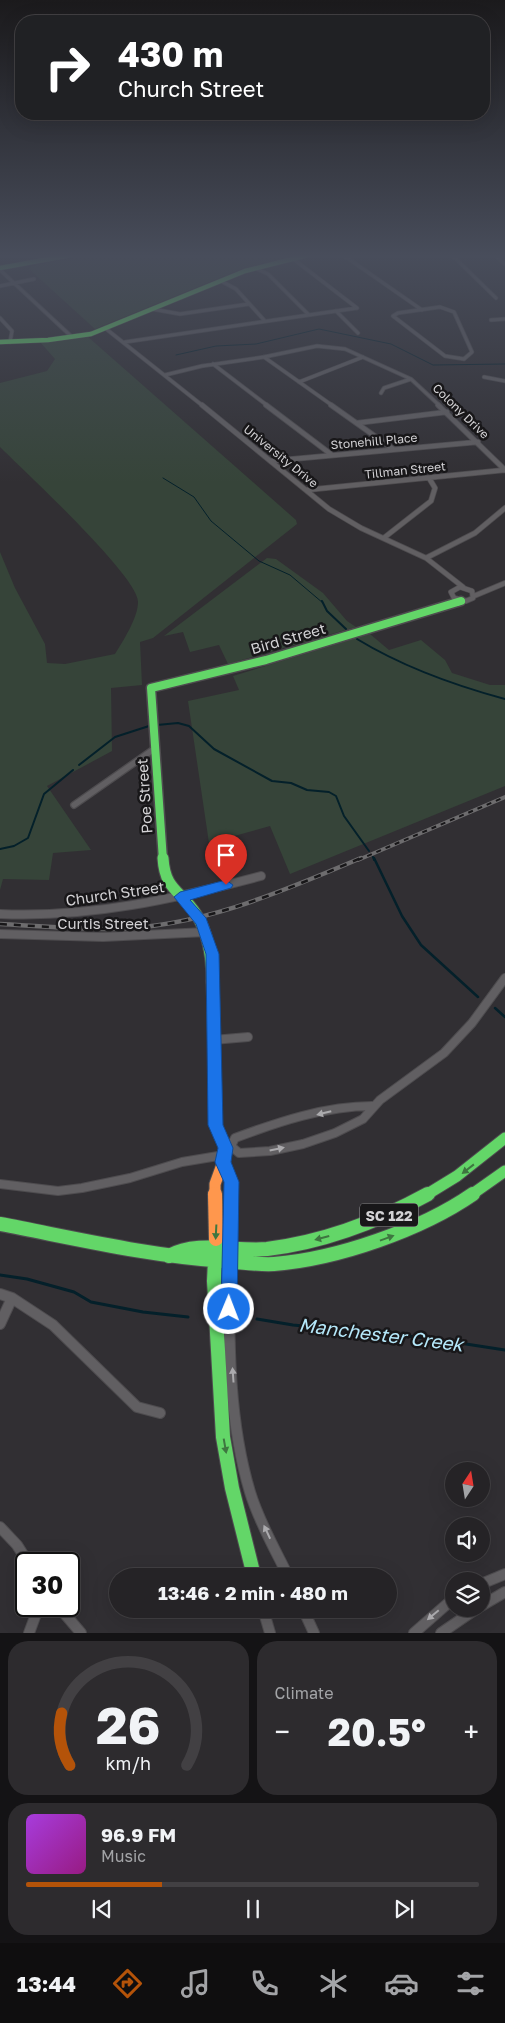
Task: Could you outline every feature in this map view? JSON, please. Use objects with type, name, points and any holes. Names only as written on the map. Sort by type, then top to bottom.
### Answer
[{"type":"street","points":[[10,342],[12,331]]},
{"type":"street","points":[[66,331],[72,337]]},
{"type":"street","points":[[0,342],[72,337],[98,331]]},
{"type":"street","name":"University Drive","points":[[110,331],[339,516],[426,558],[463,587]]},
{"type":"street","points":[[125,342],[206,331]]},
{"type":"street","points":[[413,331],[445,356],[464,358],[472,352],[463,331]]},
{"type":"street","name":"Colony Drive","points":[[165,375],[213,364],[327,346],[345,349],[411,379],[505,470]]},
{"type":"street","points":[[264,357],[393,449]]},
{"type":"street","points":[[298,382],[363,357]]},
{"type":"street","points":[[213,364],[332,455]]},
{"type":"street","points":[[484,377],[505,381]]},
{"type":"street","points":[[381,393],[384,388],[411,379]]},
{"type":"street","points":[[357,423],[447,412]]},
{"type":"street","name":"Stonehill Place","points":[[271,461],[478,442]]},
{"type":"street","name":"Tillman Street","points":[[306,490],[505,470]]},
{"type":"street","points":[[385,538],[431,501],[435,488],[429,478]]},
{"type":"street","points":[[426,558],[475,533],[505,508]]},
{"type":"street","points":[[455,581],[455,588],[463,587],[473,594]]},
{"type":"street","name":"Bird Street","points":[[150,688],[266,660],[432,609],[472,599],[473,594],[505,583]]},
{"type":"street","name":"Bird Street","points":[[432,609],[450,598],[455,588]]},
{"type":"street","points":[[451,594],[456,599],[462,601]]},
{"type":"street","name":"Poe Street","points":[[150,688],[164,874],[168,884],[195,912],[206,932],[213,966],[216,1125],[226,1153]]},
{"type":"street","points":[[74,805],[154,749]]},
{"type":"street","name":"Church Street","points":[[0,914],[62,914],[132,906],[180,897],[261,876]]},
{"type":"street","name":"Curtis Street","points":[[0,934],[85,938],[161,936],[206,932]]},
{"type":"street","points":[[0,1184],[58,1191],[82,1188],[130,1178],[182,1162],[226,1153],[256,1154],[298,1145],[340,1131],[366,1118],[372,1106],[433,1063],[454,1043],[505,978]]},
{"type":"street","points":[[213,1040],[248,1037]]},
{"type":"street","points":[[252,1568],[232,1488],[223,1437],[214,1281],[215,1184],[226,1153],[235,1138],[279,1124],[356,1105],[372,1106]]},
{"type":"street","name":"SC 122","points":[[0,1224],[169,1256],[215,1254],[230,1250],[291,1245],[318,1240],[372,1222],[420,1201],[440,1189],[495,1147],[505,1136]]},
{"type":"street","points":[[226,1153],[231,1182],[229,1309],[237,1436],[247,1483],[257,1510],[284,1568]]},
{"type":"street","name":"SC 122","points":[[215,1254],[229,1261],[273,1264],[326,1256],[408,1230],[457,1205],[505,1171]]},
{"type":"street","points":[[0,1294],[12,1298],[52,1325],[137,1407],[160,1413]]},
{"type":"street","points":[[0,1324],[12,1298]]},
{"type":"street","points":[[232,1488],[247,1483]]},
{"type":"street","points":[[0,1527],[21,1552]]},
{"type":"street","points":[[490,1580],[505,1574]]},
{"type":"street","points":[[490,1601],[505,1592]]},
{"type":"street","points":[[414,1633],[445,1606]]},
{"type":"street","points":[[29,1633],[35,1617]]},
{"type":"street","points":[[67,1617],[81,1633]]},
{"type":"street","points":[[441,1633],[464,1617]]},
{"type":"street","points":[[266,1618],[270,1633]]},
{"type":"street","points":[[307,1618],[314,1633]]},
{"type":"green space","points":[[87,336],[296,520],[297,524],[153,638],[140,642],[142,685],[111,688],[112,751],[47,786],[91,850],[53,853],[49,880],[3,879],[0,890],[0,552],[15,588],[45,644],[47,663],[65,664],[115,654],[136,615],[138,602],[133,589],[120,570],[78,524],[0,447],[0,383],[47,371],[55,359],[40,342]]},
{"type":"green space","points":[[267,558],[276,559],[323,593],[347,621],[356,627],[228,664],[219,645],[190,652],[183,632],[164,636]]},
{"type":"green space","points":[[370,634],[389,650],[421,640],[445,660],[452,673],[490,685],[505,685],[505,786],[290,874],[270,826],[209,843],[188,701],[239,690],[233,676]]},
{"type":"waterway","points":[[176,355],[216,346],[256,344],[310,331]]},
{"type":"waterway","points":[[330,331],[391,344],[433,365],[505,364]]},
{"type":"waterway","points":[[163,478],[194,497],[211,521],[259,561],[290,575],[323,603]]},
{"type":"waterway","points":[[323,603],[327,611],[346,629]]},
{"type":"waterway","points":[[357,639],[410,667],[466,688],[505,699]]},
{"type":"waterway","points":[[157,725],[178,723],[189,726],[214,749],[272,781],[291,783],[307,790],[329,792],[336,796],[344,816],[369,851]]},
{"type":"waterway","points":[[79,765],[115,737],[149,726]]},
{"type":"waterway","points":[[0,849],[14,846],[28,838],[44,794],[73,770]]},
{"type":"waterway","points":[[374,858],[402,916],[421,945],[478,997]]},
{"type":"waterway","points":[[495,1008],[505,1017]]},
{"type":"waterway","name":"Manchester Creek","points":[[0,1275],[27,1279],[74,1292],[91,1302],[143,1312],[188,1317]]},
{"type":"waterway","name":"Manchester Creek","points":[[257,1319],[293,1325],[427,1338],[505,1350]]},
{"type":"railway","points":[[358,860],[505,797]]},
{"type":"railway","points":[[0,924],[110,929],[176,922],[239,906],[361,858]]},
{"type":"traffic: fast","points":[[0,342],[48,340],[91,334],[98,331]]},
{"type":"traffic: fast","points":[[212,982],[210,951],[205,931],[189,904],[169,883],[164,874],[151,688],[266,660],[462,601]]},
{"type":"traffic: fast","points":[[169,1256],[186,1249],[195,1248],[234,1250],[272,1248],[319,1239],[349,1230],[377,1220],[431,1192],[457,1176],[505,1138]]},
{"type":"traffic: fast","points":[[0,1224],[181,1258],[273,1264],[326,1255],[408,1230],[457,1205],[505,1171]]},
{"type":"traffic: fast","points":[[216,1239],[214,1281],[223,1437],[232,1488],[252,1568]]},
{"type":"traffic: slow","points":[[212,982],[216,1125],[225,1148],[223,1162],[215,1184],[216,1239]]},
{"type":"route","points":[[226,885],[180,897],[189,904],[201,922],[212,954],[216,1125],[225,1148],[223,1162],[231,1182],[229,1309]]}]
